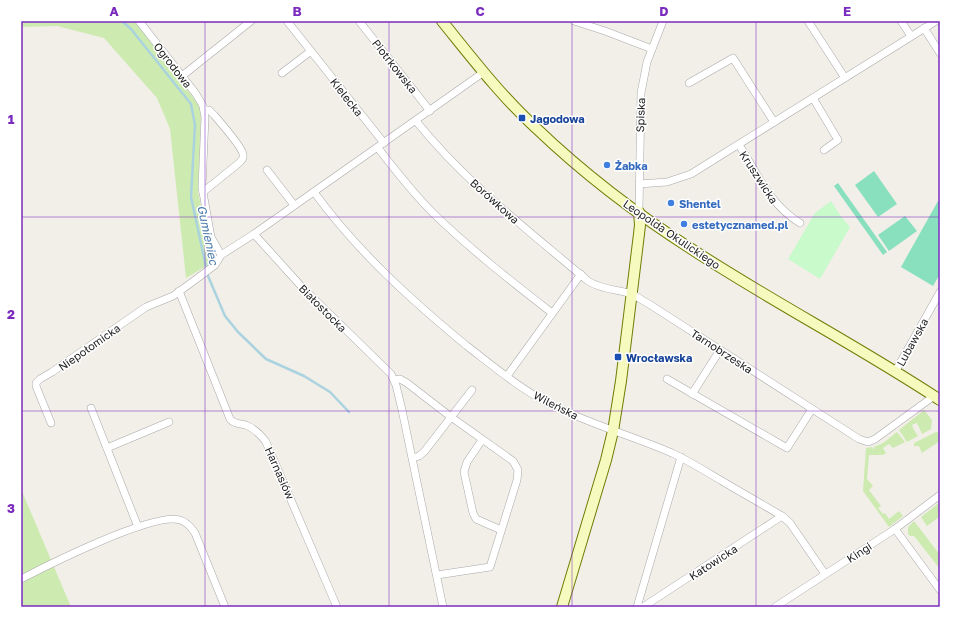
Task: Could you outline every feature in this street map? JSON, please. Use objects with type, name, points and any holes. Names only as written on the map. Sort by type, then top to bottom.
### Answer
[{"type":"street","name":"Ogrodowa","points":[[139,21],[201,101],[204,110],[203,192],[212,237],[221,255]]},
{"type":"street","points":[[182,76],[251,21]]},
{"type":"street","name":"Kielecka","points":[[286,21],[311,51],[381,146]]},
{"type":"street","name":"Piotrkowska","points":[[359,21],[430,111]]},
{"type":"street","name":"Leopolda Okulickiego","points":[[442,21],[523,116],[593,178],[685,245],[727,272],[937,398]]},
{"type":"street","points":[[574,21],[605,31],[652,50]]},
{"type":"street","points":[[596,21],[605,31]]},
{"type":"street","name":"Spiska","points":[[639,212],[640,93],[644,72],[663,21]]},
{"type":"street","points":[[808,21],[844,78]]},
{"type":"street","points":[[901,21],[911,36]]},
{"type":"street","name":"Kruszwicka","points":[[639,184],[661,183],[684,177],[698,170],[936,21]]},
{"type":"street","points":[[924,28],[940,53]]},
{"type":"street","points":[[282,73],[311,51]]},
{"type":"street","points":[[689,83],[733,58],[774,122]]},
{"type":"street","points":[[179,291],[207,272],[216,263],[221,255],[254,234],[381,146],[484,72]]},
{"type":"street","points":[[813,98],[838,140],[824,150]]},
{"type":"street","name":"Ogrodowa","points":[[203,192],[239,163],[242,160],[243,155],[240,148],[214,115],[209,110],[204,110]]},
{"type":"street","name":"Borówkowa","points":[[416,121],[434,142],[484,192],[580,274],[599,287],[632,294]]},
{"type":"street","name":"Kruszwicka","points":[[738,145],[776,203],[787,214],[800,223]]},
{"type":"street","points":[[381,146],[409,187],[443,222],[513,283],[552,312]]},
{"type":"street","points":[[267,170],[294,205]]},
{"type":"street","name":"Wileńska","points":[[314,192],[345,232],[398,285],[446,328],[507,376],[548,403],[585,420],[680,458],[782,516],[788,521],[825,574]]},
{"type":"street","points":[[562,607],[606,460],[613,431],[620,393],[632,294],[640,225],[639,212]]},
{"type":"street","name":"Białostocka","points":[[254,234],[324,309],[387,369],[394,380],[402,410],[443,607]]},
{"type":"street","points":[[507,376],[580,274]]},
{"type":"street","name":"Niepołomicka","points":[[51,423],[36,386],[38,380],[146,308],[173,296],[179,291]]},
{"type":"street","name":"Harnasiów","points":[[179,291],[230,419],[234,423],[243,424],[250,427],[266,442],[337,607]]},
{"type":"street","name":"Lubawska","points":[[895,372],[940,292]]},
{"type":"street","name":"Tarnobrzeska","points":[[632,294],[853,436],[868,442],[937,398]]},
{"type":"street","points":[[692,394],[720,350]]},
{"type":"street","points":[[394,380],[400,379],[408,383],[451,417],[513,461],[518,470],[490,567],[437,575]]},
{"type":"street","points":[[667,379],[787,448],[812,409]]},
{"type":"street","points":[[412,458],[419,456],[424,452],[472,390]]},
{"type":"street","points":[[91,408],[138,527]]},
{"type":"street","points":[[107,448],[170,422]]},
{"type":"street","points":[[482,440],[467,462],[464,472],[473,513],[478,520],[501,530]]},
{"type":"street","points":[[637,607],[680,458]]},
{"type":"street","name":"Kingi","points":[[775,607],[895,529],[940,495]]},
{"type":"street","name":"Katowicka","points":[[643,607],[782,516]]},
{"type":"street","points":[[21,579],[101,541],[138,527],[164,520],[178,519],[188,524],[195,533],[225,607]]},
{"type":"street","points":[[895,529],[940,590]]},
{"type":"green space","points":[[21,21],[135,21],[198,104],[201,113],[198,192],[213,262],[186,278],[170,129],[157,98],[104,38],[57,26],[21,27]]},
{"type":"green space","points":[[874,171],[897,204],[878,217],[855,185]]},
{"type":"green space","points":[[838,183],[887,252],[883,255],[834,186]]},
{"type":"green space","points":[[831,201],[850,227],[820,279],[788,259],[815,213]]},
{"type":"green space","points":[[938,201],[940,202],[940,274],[933,286],[901,267]]},
{"type":"green space","points":[[905,216],[917,231],[889,251],[878,235]]},
{"type":"green space","points":[[924,410],[932,420],[931,429],[922,434],[917,423],[912,425],[918,436],[907,442],[899,430]]},
{"type":"green space","points":[[897,432],[905,442],[893,448],[889,444],[883,448],[886,453],[883,455],[869,455],[867,479],[873,486],[869,490],[881,506],[878,508],[883,514],[885,513],[889,519],[899,511],[903,516],[889,527],[863,491],[866,448],[872,447],[874,450],[874,447],[883,443]]},
{"type":"green space","points":[[936,432],[940,433],[940,441],[922,453],[919,446],[914,446],[914,443]]},
{"type":"green space","points":[[21,489],[71,607],[21,607]]},
{"type":"green space","points":[[940,502],[940,517],[927,526],[921,517]]},
{"type":"green space","points":[[914,521],[940,555],[940,569],[914,536],[910,536],[908,534],[908,527]]},
{"type":"waterway","name":"Gumieniec","points":[[122,21],[131,29],[191,104],[195,125],[191,197],[208,276],[225,316],[238,332],[266,359],[304,376],[330,392],[349,412]]},
{"type":"place","name":"Jagodowa","points":[[522,118]]},
{"type":"place","name":"Żabka","points":[[607,165]]},
{"type":"place","name":"Shentel","points":[[671,203]]},
{"type":"place","name":"estetycznamed.pl","points":[[684,224]]},
{"type":"place","name":"Wrocławska","points":[[618,357]]}]
